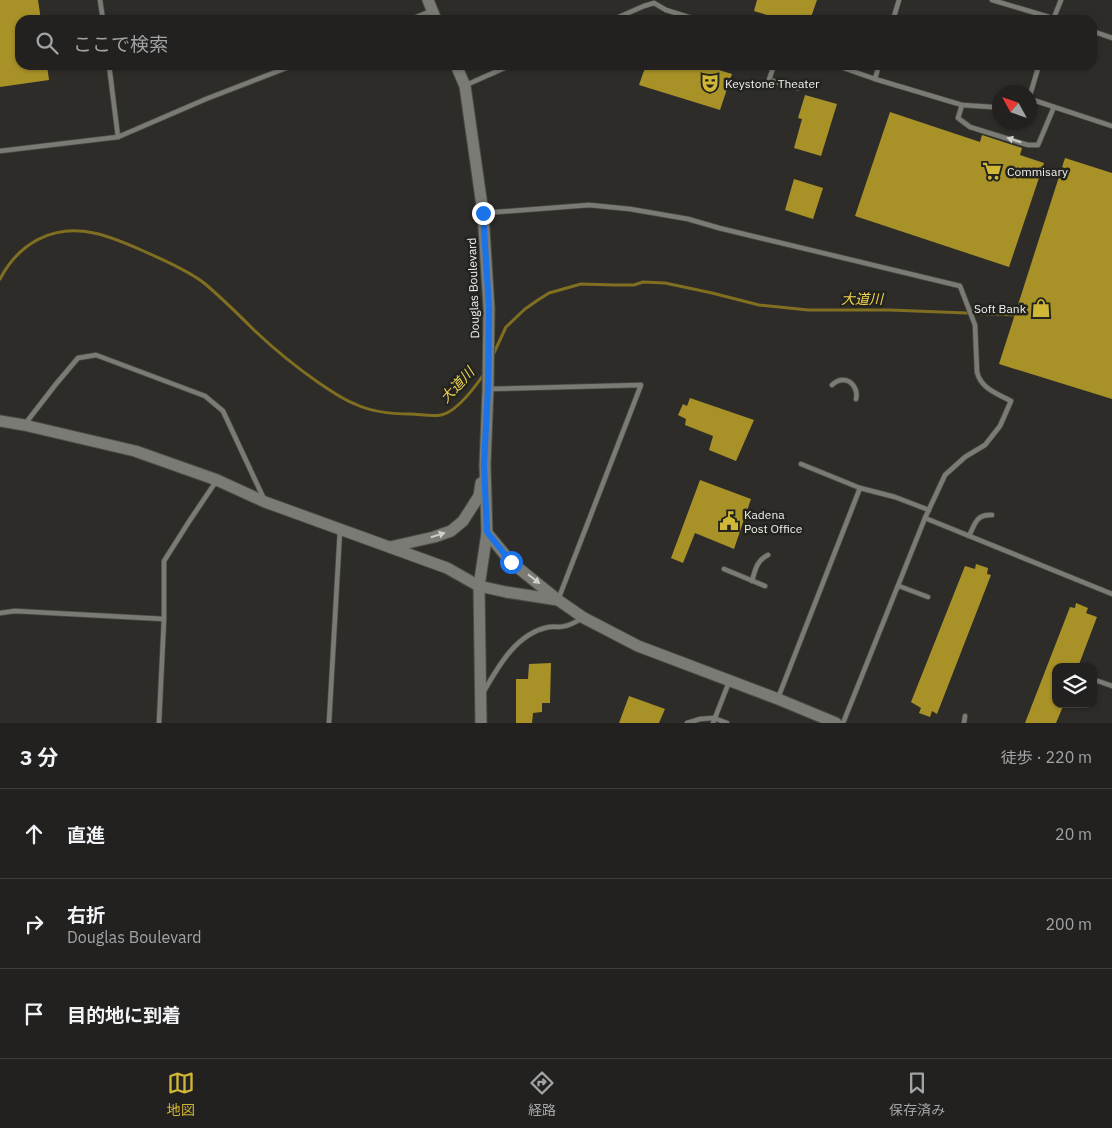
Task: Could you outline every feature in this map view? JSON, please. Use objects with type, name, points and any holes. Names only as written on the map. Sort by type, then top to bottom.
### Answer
[{"type":"street","name":"Douglas Boulevard","points":[[458,70],[465,86],[483,213],[489,308],[488,389],[484,465],[487,532],[479,586],[481,723]]},
{"type":"street","points":[[0,421],[135,451],[217,480],[265,502],[447,568],[479,586],[558,600]]},
{"type":"street","points":[[390,547],[451,531],[463,521],[478,496],[484,465]]},
{"type":"street","points":[[487,532],[511,562],[558,600],[584,618],[638,646],[778,699],[823,721],[836,723]]},
{"type":"lane","points":[[100,0],[102,15]]},
{"type":"lane","points":[[894,15],[899,0]]},
{"type":"lane","points":[[992,0],[1042,15]]},
{"type":"lane","points":[[1056,15],[1061,0]]},
{"type":"lane","points":[[623,15],[654,3],[666,10],[682,15]]},
{"type":"lane","points":[[420,15],[432,10]]},
{"type":"lane","points":[[1097,33],[1112,38]]},
{"type":"lane","points":[[109,70],[118,137]]},
{"type":"lane","points":[[0,151],[118,137],[206,99],[281,70]]},
{"type":"lane","points":[[465,86],[499,70]]},
{"type":"lane","points":[[772,70],[769,80],[798,88]]},
{"type":"lane","points":[[849,70],[962,105],[992,107]]},
{"type":"lane","points":[[875,79],[878,70]]},
{"type":"lane","points":[[1033,85],[1037,70]]},
{"type":"lane","points":[[1037,101],[1112,126]]},
{"type":"lane","points":[[962,105],[958,118],[970,127],[1028,145],[1038,145],[1054,107]]},
{"type":"lane","points":[[483,213],[589,205],[630,209],[688,219],[960,286],[975,325],[978,379],[987,388],[1012,401],[1000,426],[985,445],[965,457],[946,476],[925,518],[843,723]]},
{"type":"lane","points":[[24,425],[78,358],[96,355],[205,396],[223,412],[265,502]]},
{"type":"lane","points":[[832,385],[842,380],[848,381],[854,386],[857,393],[856,399]]},
{"type":"lane","points":[[488,389],[641,386],[558,600]]},
{"type":"lane","points":[[801,464],[860,488],[895,497],[929,510]]},
{"type":"lane","points":[[159,723],[164,619],[164,561],[217,480]]},
{"type":"lane","points":[[778,699],[860,488]]},
{"type":"lane","points":[[969,536],[979,518],[985,515],[992,515]]},
{"type":"lane","points":[[925,518],[1112,594]]},
{"type":"lane","points":[[329,723],[340,529]]},
{"type":"lane","points":[[752,581],[757,564],[768,555]]},
{"type":"lane","points":[[724,569],[765,586]]},
{"type":"lane","points":[[898,586],[928,597]]},
{"type":"lane","points":[[0,613],[15,612],[164,619]]},
{"type":"lane","points":[[481,696],[505,658],[526,637],[550,627],[564,627],[584,618]]},
{"type":"lane","points":[[714,720],[729,680]]},
{"type":"lane","points":[[1098,681],[1112,686]]},
{"type":"lane","points":[[964,723],[965,716]]},
{"type":"lane","points":[[687,723],[700,719],[727,723]]},
{"type":"building","points":[[0,0],[38,0],[40,15],[15,15],[15,70],[48,70],[49,80],[0,87]]},
{"type":"building","points":[[757,0],[817,0],[812,15],[767,15],[754,11]]},
{"type":"building","points":[[644,70],[719,70],[732,74],[720,110],[639,85]]},
{"type":"building","points":[[805,95],[837,104],[821,156],[794,148],[802,119],[798,118]]},
{"type":"building","points":[[890,112],[980,142],[982,135],[1022,148],[1020,155],[1044,163],[1009,267],[855,216]]},
{"type":"building","points":[[1065,158],[1112,173],[1112,399],[999,364]]},
{"type":"building","points":[[794,179],[823,188],[813,219],[785,210]]},
{"type":"building","points":[[690,398],[754,420],[736,461],[709,450],[713,436],[685,425],[686,419],[678,415],[683,404],[687,406]]},
{"type":"building","points":[[700,480],[751,499],[734,549],[695,533],[683,563],[671,558]]},
{"type":"building","points":[[976,564],[988,568],[987,574],[991,575],[937,714],[932,711],[930,717],[919,713],[921,708],[911,702],[965,566],[975,569]]},
{"type":"building","points":[[1076,603],[1088,608],[1086,613],[1097,617],[1080,663],[1052,663],[1052,708],[1062,708],[1056,723],[1025,723],[1070,607],[1075,608]]},
{"type":"building","points":[[551,663],[550,703],[542,703],[542,712],[533,713],[532,723],[516,723],[516,679],[528,679],[529,664]]},
{"type":"building","points":[[629,696],[665,709],[659,723],[619,723]]},
{"type":"waterway","name":"大道川","points":[[0,279],[17,255],[39,239],[65,231],[94,233],[135,247],[177,266],[197,278],[217,294],[269,344],[294,364],[336,394],[362,407],[389,413],[441,415],[459,404],[471,392],[484,374]]},
{"type":"waterway","name":"大道川","points":[[493,355],[506,327],[525,309],[549,293],[581,284],[634,285],[643,282],[665,283],[759,305],[808,310],[890,310],[1017,315]]},
{"type":"place","name":"Keystone Theater","points":[[710,83]]},
{"type":"place","name":"Commisary","points":[[992,171]]},
{"type":"place","name":"Soft Bank","points":[[1041,308]]},
{"type":"place","name":"Kadena Post Office","points":[[729,521]]},
{"type":"route","points":[[483,213],[489,308],[488,389],[484,465],[487,532],[511,562]]}]
